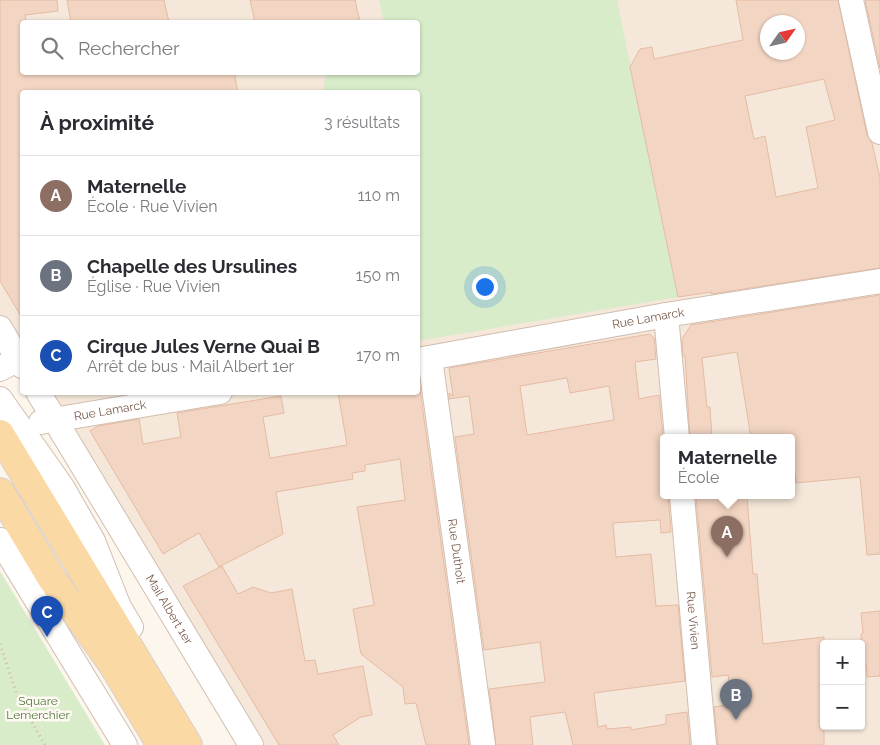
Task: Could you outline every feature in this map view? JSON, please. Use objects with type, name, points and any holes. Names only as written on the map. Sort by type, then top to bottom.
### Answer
[{"type":"main road","points":[[6,430],[105,607],[188,745]]},
{"type":"main road","points":[[0,492],[52,579],[113,665],[161,745]]},
{"type":"street","points":[[851,0],[880,132]]},
{"type":"street","name":"Rue Lamarck","points":[[424,359],[666,315],[880,281]]},
{"type":"street","points":[[666,315],[677,434]]},
{"type":"street","points":[[0,328],[14,365]]},
{"type":"street","name":"Rue Duthoit","points":[[424,359],[483,745]]},
{"type":"street","name":"Mail Albert 1er","points":[[40,395],[251,745]]},
{"type":"street","name":"Rue Lamarck","points":[[6,430],[54,419],[202,395]]},
{"type":"street","points":[[0,399],[6,430],[62,487],[93,541],[119,607],[201,745]]},
{"type":"street","points":[[87,473],[62,487],[54,495],[56,512],[105,607]]},
{"type":"street","name":"Rue Vivien","points":[[682,499],[704,745]]},
{"type":"street","points":[[0,540],[125,745]]},
{"type":"path","points":[[0,644],[18,698],[46,745]]},
{"type":"shaded area","points":[[0,0],[880,0],[880,745],[251,745],[39,395],[420,395],[420,90],[20,90],[20,363],[0,328]]},
{"type":"green space","points":[[379,0],[617,0],[678,297],[420,341],[420,90],[323,90],[326,75],[420,75],[420,20],[384,20]]},
{"type":"green space","name":"Square Lemerchier","points":[[0,571],[105,745],[0,745]]},
{"type":"building","points":[[0,0],[57,0],[58,11],[25,15],[26,20],[20,20],[20,75],[235,75],[238,90],[20,90],[20,315],[0,281]]},
{"type":"building","points":[[67,0],[164,0],[169,20],[71,20]]},
{"type":"building","points":[[250,0],[355,0],[360,20],[255,20]]},
{"type":"building","points":[[736,0],[838,0],[867,135],[872,143],[880,178],[880,268],[711,294],[712,292],[678,297],[630,67],[640,49],[652,47],[654,59],[743,40]],"holes":[[[824,79],[835,120],[806,127],[818,188],[776,197],[765,136],[754,139],[745,96]]]},
{"type":"building","points":[[865,0],[880,0],[880,68]]},
{"type":"building","points":[[880,295],[880,554],[867,555],[860,477],[796,483],[795,434],[750,434],[737,352],[702,358],[707,407],[710,407],[712,434],[690,434],[685,356],[683,356],[682,339],[691,325]]},
{"type":"building","points":[[650,334],[654,338],[656,359],[635,362],[639,399],[659,395],[663,434],[660,434],[660,499],[668,499],[671,532],[661,533],[660,520],[613,523],[616,557],[651,554],[656,606],[678,605],[685,681],[594,693],[598,727],[606,725],[607,729],[631,727],[631,730],[666,724],[666,715],[687,712],[690,745],[573,745],[565,712],[530,717],[533,745],[496,745],[489,689],[545,682],[540,642],[484,650],[455,437],[474,434],[469,396],[449,399],[449,393],[453,396],[449,368]],"holes":[[[567,378],[570,393],[609,386],[614,420],[527,435],[520,386]]]},
{"type":"building","points":[[420,390],[469,745],[426,745],[416,703],[405,704],[403,687],[361,654],[353,609],[374,605],[357,507],[405,500],[400,459],[365,465],[365,471],[352,473],[353,479],[276,492],[283,534],[219,567],[199,533],[163,554],[90,431],[98,426],[139,419],[143,444],[181,437],[177,413],[281,396],[284,413],[263,417],[270,458],[347,445],[339,395],[420,395]]},
{"type":"building","points":[[696,499],[747,499],[753,574],[757,574],[763,644],[824,637],[824,640],[820,640],[820,730],[824,730],[824,745],[718,745],[714,707],[732,704],[728,675],[712,677]]},
{"type":"building","points":[[222,566],[238,594],[253,587],[271,593],[292,589],[305,661],[315,660],[318,674],[363,666],[372,715],[361,717],[333,735],[339,745],[279,745],[183,586]]},
{"type":"building","points":[[880,611],[880,676],[867,677],[865,640],[861,640],[861,634],[863,633],[861,613]]},
{"type":"place","name":"Maternelle","points":[[727,557]]},
{"type":"place","name":"Cirque Jules Verne Quai B","points":[[47,637]]},
{"type":"place","name":"Chapelle des Ursulines","points":[[736,720]]}]
